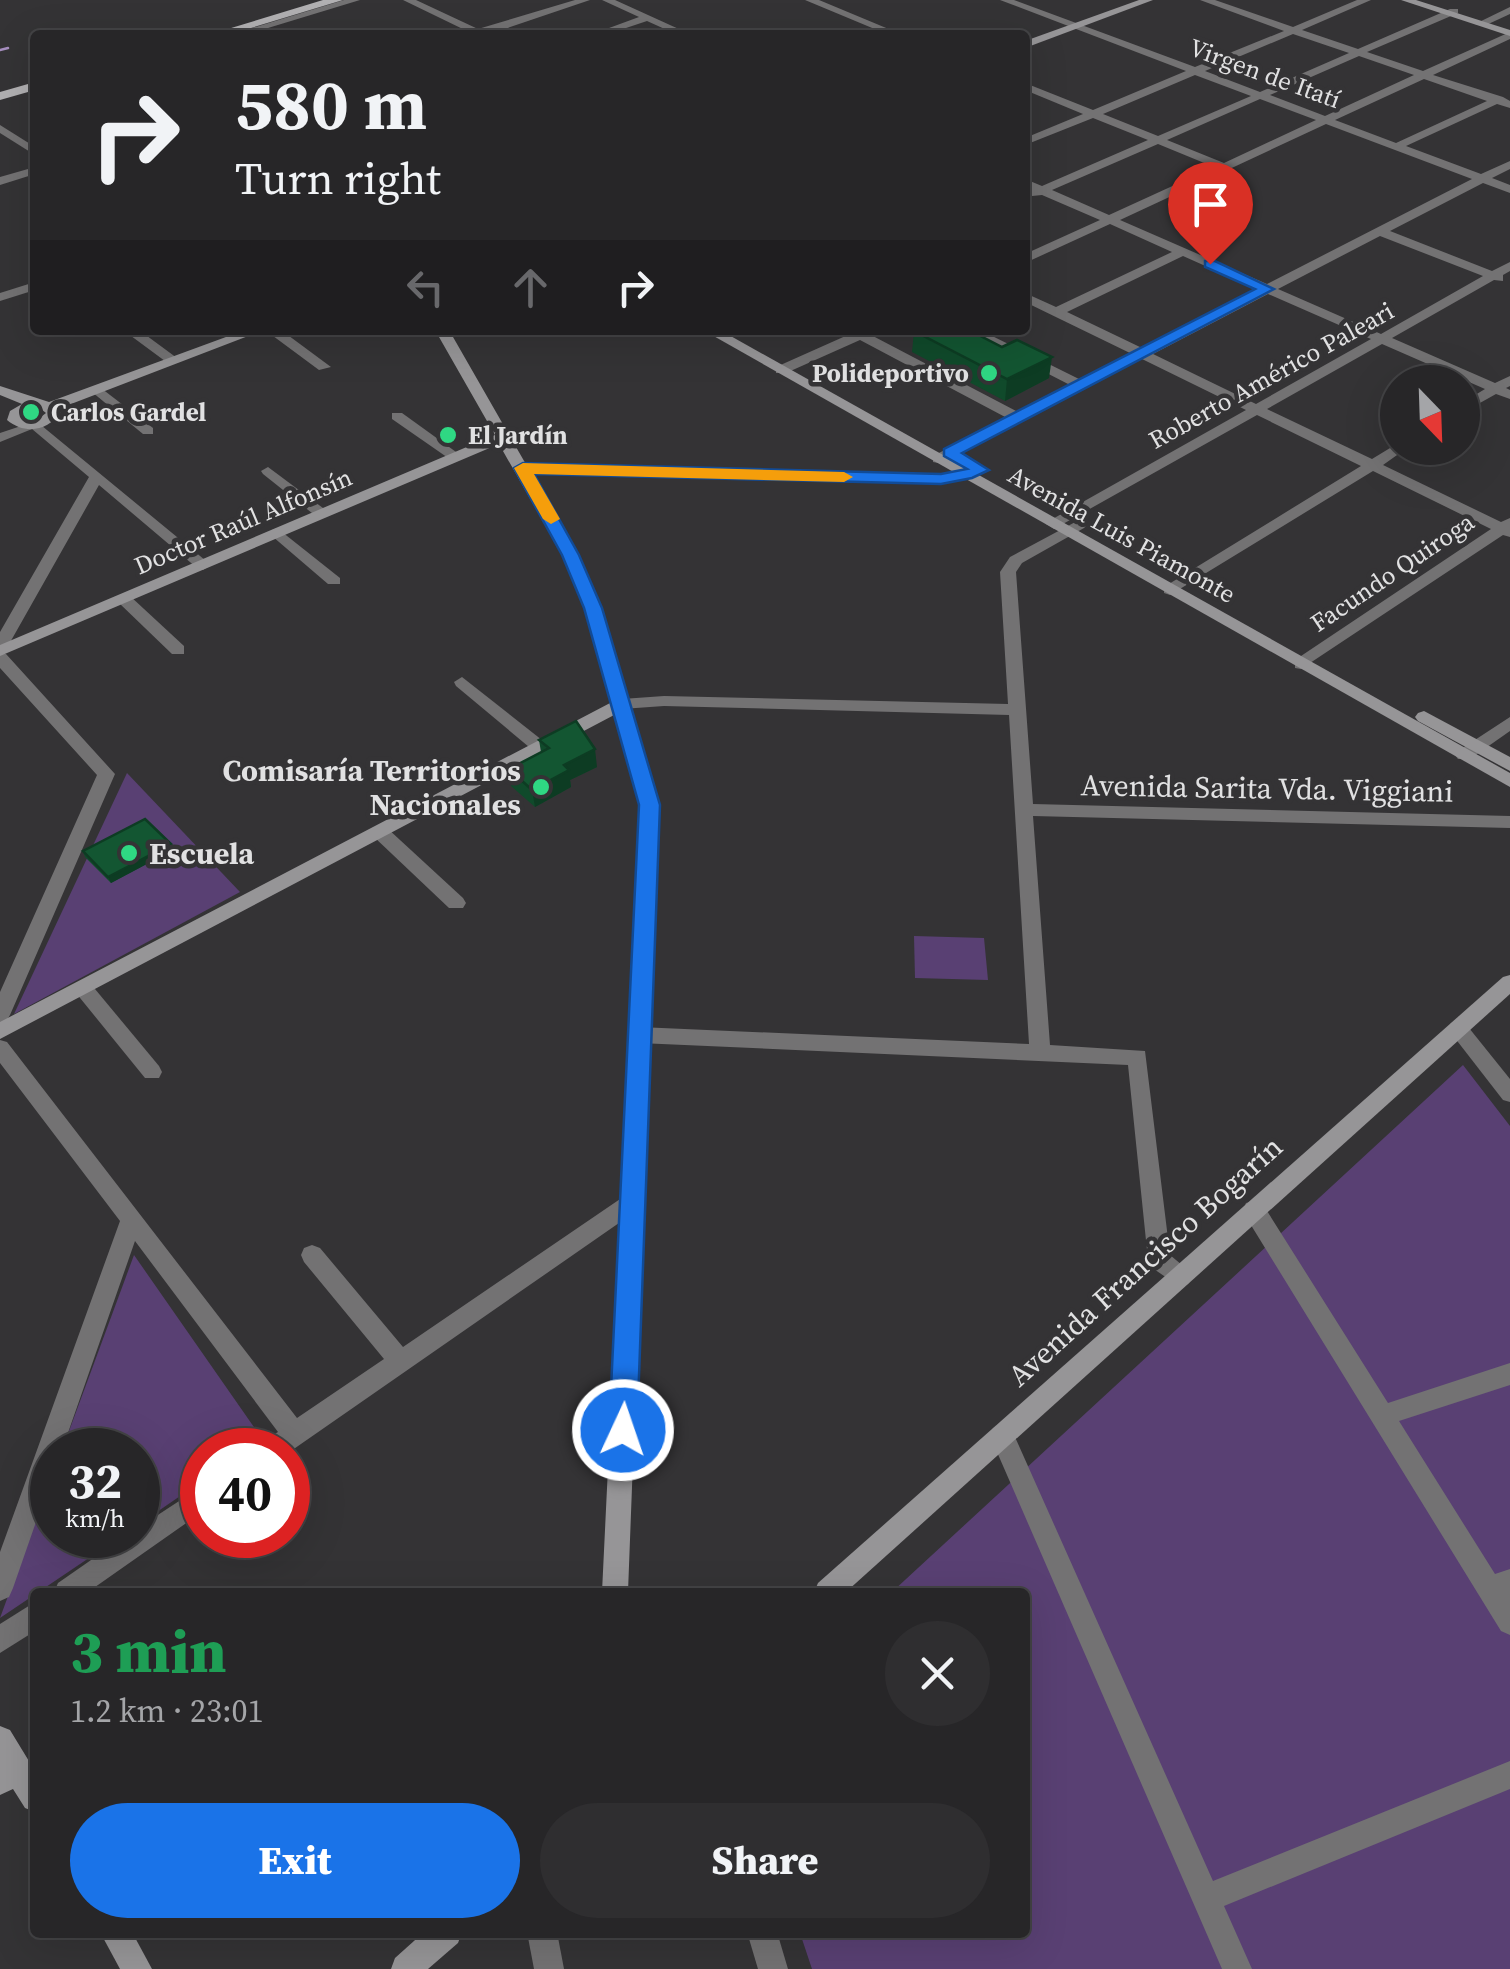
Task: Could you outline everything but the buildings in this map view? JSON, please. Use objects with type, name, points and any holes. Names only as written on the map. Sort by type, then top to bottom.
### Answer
[{"type":"main road","points":[[238,30],[257,26],[302,5],[337,0]]},
{"type":"main road","points":[[0,96],[30,87]]},
{"type":"street","points":[[247,30],[356,0]]},
{"type":"street","points":[[408,0],[469,30]]},
{"type":"street","points":[[490,30],[586,0]]},
{"type":"street","points":[[607,0],[676,30]]},
{"type":"street","points":[[620,6],[638,0]]},
{"type":"street","points":[[810,0],[885,30]]},
{"type":"street","name":"Virgen de Itatí","points":[[1004,0],[1510,189]]},
{"type":"street","points":[[1030,44],[1126,0]]},
{"type":"street","points":[[1030,36],[1148,0]]},
{"type":"street","points":[[1205,0],[1510,105]]},
{"type":"street","points":[[1030,140],[1366,0]]},
{"type":"street","points":[[1406,0],[1510,32]]},
{"type":"street","points":[[1420,0],[1451,12]]},
{"type":"street","points":[[1483,22],[1510,10]]},
{"type":"street","points":[[1030,196],[1451,12]]},
{"type":"street","points":[[611,30],[648,18]]},
{"type":"street","points":[[257,26],[265,30]]},
{"type":"street","points":[[1030,257],[1510,32]]},
{"type":"street","points":[[1030,88],[1224,167]]},
{"type":"street","points":[[1398,146],[1510,94]]},
{"type":"street","points":[[0,128],[30,149]]},
{"type":"street","points":[[944,456],[1510,164]]},
{"type":"street","points":[[0,181],[30,172]]},
{"type":"street","points":[[1030,184],[1503,392],[1510,380]]},
{"type":"street","points":[[1376,230],[1510,282]]},
{"type":"street","points":[[1057,312],[1182,252]]},
{"type":"street","name":"Roberto Américo Paleari","points":[[1017,710],[1008,572],[1016,560],[1066,525],[1256,410],[1510,266]]},
{"type":"street","points":[[0,298],[30,288]]},
{"type":"street","points":[[1030,299],[1507,528]]},
{"type":"street","points":[[137,335],[174,361]]},
{"type":"street","points":[[7,418],[243,335]]},
{"type":"street","points":[[279,335],[324,367]]},
{"type":"street","points":[[445,335],[506,436],[570,555],[593,608],[649,805],[615,1588]]},
{"type":"street","name":"Avenida Luis Piamonte","points":[[720,335],[787,368],[1471,751],[1510,781]]},
{"type":"street","name":"Avenida Luis Piamonte","points":[[738,335],[787,368]]},
{"type":"street","points":[[787,368],[859,335]]},
{"type":"street","points":[[871,335],[1018,418]]},
{"type":"street","points":[[980,335],[1080,386]]},
{"type":"street","points":[[97,389],[148,432]]},
{"type":"street","points":[[0,390],[43,406],[54,415],[0,438]]},
{"type":"street","points":[[397,416],[456,457]]},
{"type":"street","points":[[7,418],[33,425],[204,564]]},
{"type":"street","name":"Doctor Raúl Alfonsín","points":[[0,652],[506,436]]},
{"type":"street","points":[[1176,586],[1380,460]]},
{"type":"street","points":[[523,468],[941,479],[973,472]]},
{"type":"street","points":[[268,471],[322,514]]},
{"type":"street","points":[[0,1016],[106,774],[0,652],[96,477]]},
{"type":"street","name":"Facundo Quiroga","points":[[1307,660],[1507,528]]},
{"type":"street","points":[[277,533],[334,581]]},
{"type":"street","points":[[124,598],[178,650]]},
{"type":"street","points":[[462,682],[541,748]]},
{"type":"street","points":[[0,1031],[622,704],[664,700],[1017,710],[1040,1052]]},
{"type":"street","points":[[1471,751],[1510,723]]},
{"type":"street","name":"Avenida Luis Piamonte","points":[[1471,751],[1510,765]]},
{"type":"street","name":"Avenida Sarita Vda. Viggiani","points":[[1023,810],[1510,822]]},
{"type":"street","points":[[380,832],[456,904]]},
{"type":"street","name":"Avenida Francisco Bogarín","points":[[831,1588],[1510,982]]},
{"type":"street","points":[[83,988],[152,1072]]},
{"type":"street","points":[[1458,1028],[1510,1094]]},
{"type":"street","points":[[639,1035],[1138,1057],[1160,1260],[1180,1277]]},
{"type":"street","points":[[0,1048],[289,1428]]},
{"type":"street","points":[[303,1428],[634,1202]]},
{"type":"street","points":[[1254,1210],[1382,1416],[1500,1586],[1510,1622]]},
{"type":"street","points":[[0,1588],[132,1220]]},
{"type":"street","points":[[312,1255],[400,1361]]},
{"type":"street","points":[[1382,1416],[1510,1374]]},
{"type":"street","points":[[1002,1436],[1236,1969]]},
{"type":"street","points":[[74,1588],[180,1513]]},
{"type":"street","points":[[0,1640],[30,1619]]},
{"type":"street","points":[[0,1740],[9,1775],[30,1794]]},
{"type":"street","points":[[1206,1900],[1510,1775]]},
{"type":"street","points":[[119,1938],[137,1969]]},
{"type":"street","points":[[406,1969],[440,1938]]},
{"type":"street","points":[[543,1938],[549,1969]]},
{"type":"street","points":[[764,1938],[774,1969]]},
{"type":"shaded area","points":[[127,773],[240,892],[14,1014]]},
{"type":"shaded area","points":[[914,936],[984,938],[988,980],[915,978]]},
{"type":"shaded area","points":[[1463,1065],[1510,1126],[1510,1969],[812,1969],[802,1938],[1030,1938],[1030,1588],[896,1588]]},
{"type":"shaded area","points":[[134,1255],[255,1428],[180,1428],[180,1496],[160,1510],[160,1428],[70,1428]]},
{"type":"shaded area","points":[[30,1536],[30,1558],[89,1558],[44,1588],[30,1588],[30,1598],[0,1618]]},
{"type":"waterway","points":[[0,50],[8,48]]},
{"type":"slow traffic","points":[[551,519],[523,468],[844,477]]},
{"type":"place","name":"Polideportivo","points":[[989,373]]},
{"type":"place","name":"Carlos Gardel","points":[[31,412]]},
{"type":"place","name":"El Jardín","points":[[448,435]]},
{"type":"place","name":"Comisaría Territorios Nacionales","points":[[541,787]]},
{"type":"place","name":"Escuela","points":[[129,853]]},
{"type":"route","points":[[623,1430],[649,805],[593,608],[570,555],[523,468],[941,479],[980,470],[950,453],[1266,289],[1210,264]]}]
